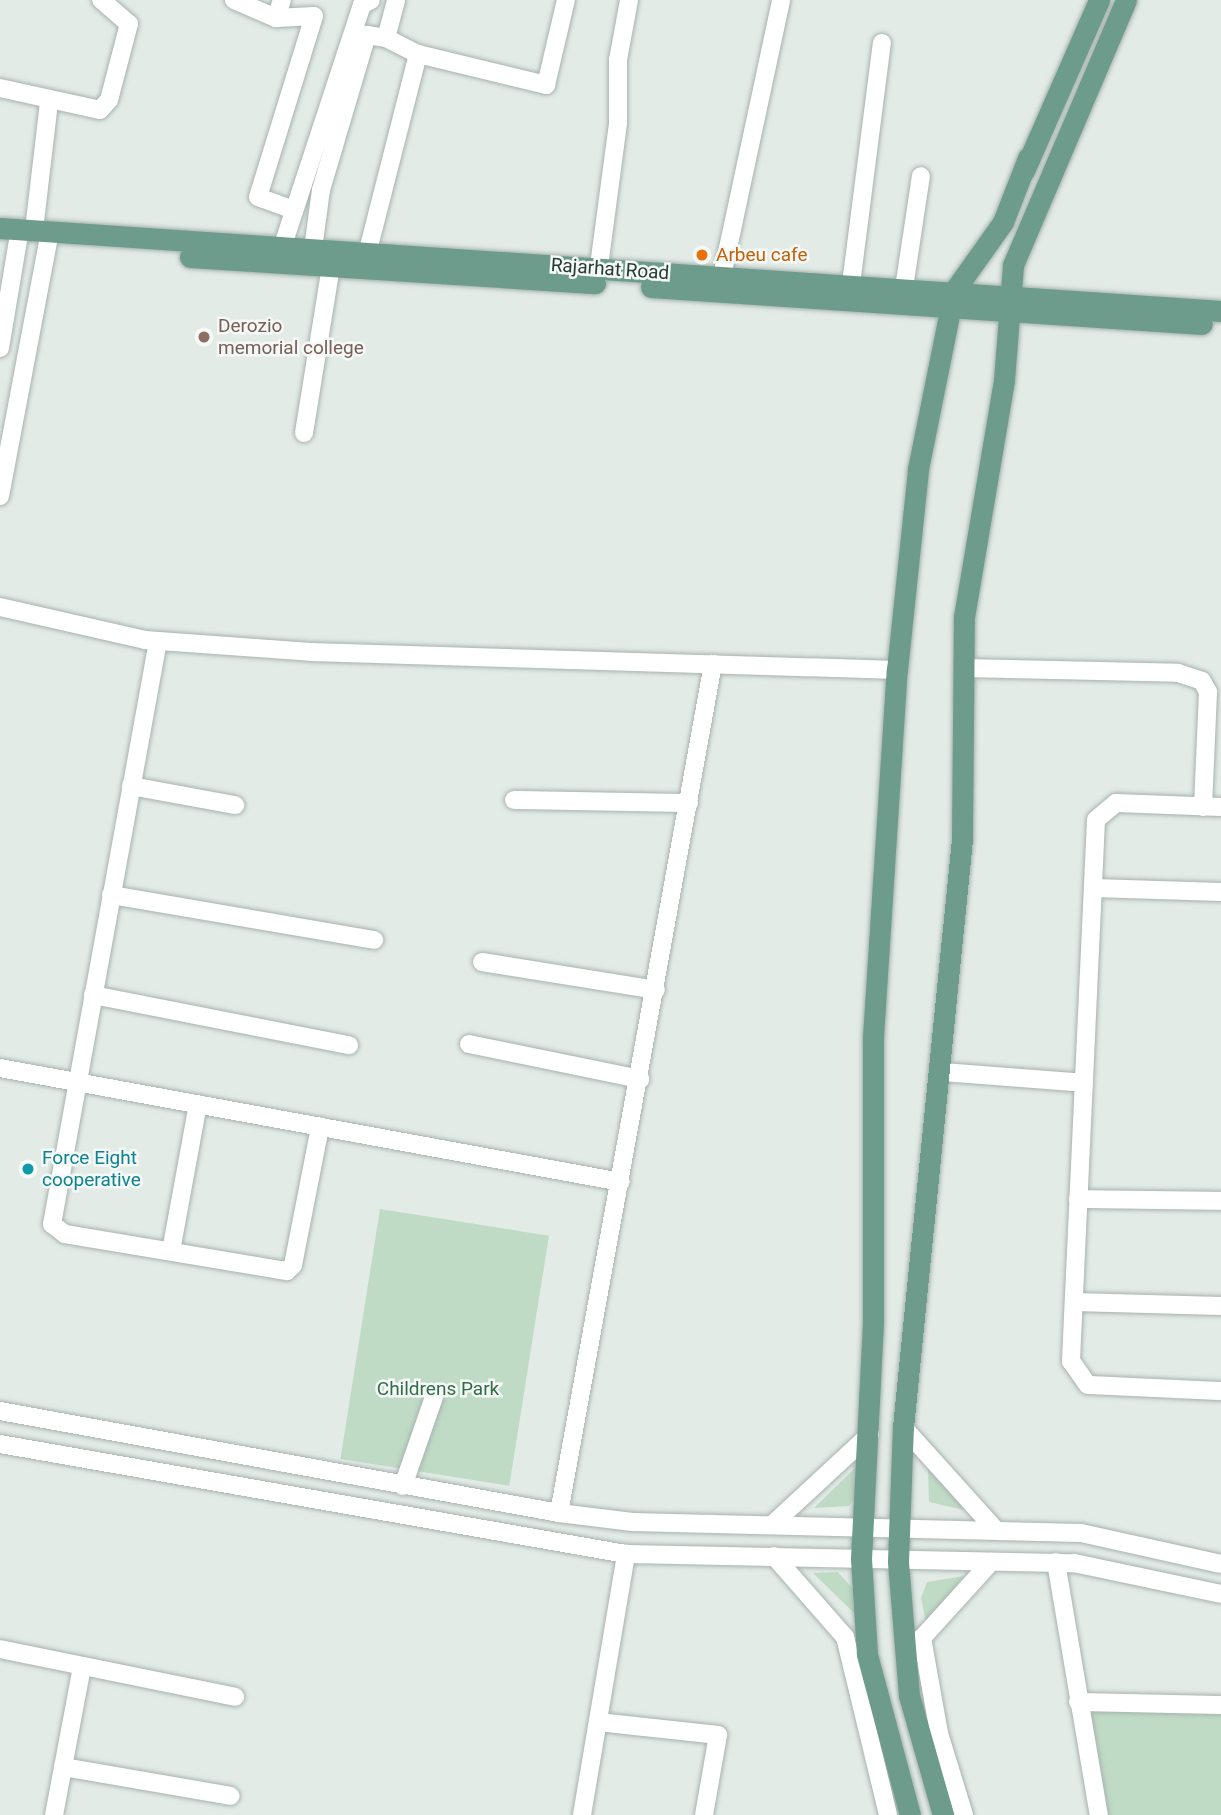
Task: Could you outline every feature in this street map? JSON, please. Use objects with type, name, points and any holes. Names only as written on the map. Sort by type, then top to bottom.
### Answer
[{"type":"main road","points":[[911,1815],[867,1654],[861,1559],[870,1434],[873,1037],[897,670],[918,469],[952,299],[1003,238],[1028,158],[1099,0]]},
{"type":"main road","points":[[943,1815],[909,1696],[898,1561],[903,1427],[942,1072],[962,839],[964,668],[976,514],[1012,304],[1013,265],[1126,0]]},
{"type":"main road","name":"Rajarhat Road","points":[[24,235],[331,267],[598,276],[722,276],[904,288],[952,299]]},
{"type":"main road","name":"Rajarhat Road","points":[[24,235],[282,248],[372,249],[598,276],[952,299],[1221,325]]},
{"type":"main road","name":"Rajarhat Road","points":[[1012,304],[1221,311]]},
{"type":"street","points":[[0,88],[49,103],[100,110],[108,100],[129,24],[101,0]]},
{"type":"street","points":[[234,0],[276,18],[314,16],[258,197],[293,210]]},
{"type":"street","points":[[276,18],[282,0]]},
{"type":"street","points":[[282,248],[362,5],[371,0]]},
{"type":"street","points":[[386,38],[396,0]]},
{"type":"street","points":[[313,249],[321,190],[366,35],[386,38],[418,54],[546,85],[566,0]]},
{"type":"street","points":[[598,276],[618,123],[618,60],[629,0]]},
{"type":"street","points":[[722,276],[781,0]]},
{"type":"street","points":[[850,284],[882,43]]},
{"type":"street","points":[[361,269],[372,249],[418,54]]},
{"type":"street","points":[[0,348],[49,103]]},
{"type":"street","points":[[904,288],[922,176]]},
{"type":"street","points":[[0,496],[24,235]]},
{"type":"street","points":[[304,433],[331,267]]},
{"type":"street","points":[[0,607],[158,641],[897,670]]},
{"type":"street","points":[[158,641],[52,1224],[65,1234],[287,1271],[293,1265],[320,1127]]},
{"type":"street","points":[[559,1513],[640,1079],[713,663]]},
{"type":"street","points":[[964,668],[1178,673],[1202,681],[1208,692],[1203,807]]},
{"type":"street","points":[[131,786],[235,805]]},
{"type":"street","points":[[514,800],[689,803]]},
{"type":"street","points":[[1221,807],[1116,803],[1103,808],[1096,820],[1078,1199],[1073,1370],[1088,1385],[1221,1391]]},
{"type":"street","points":[[1094,888],[1221,892]]},
{"type":"street","points":[[111,895],[374,940]]},
{"type":"street","points":[[482,962],[656,990]]},
{"type":"street","points":[[93,995],[349,1045]]},
{"type":"street","points":[[469,1044],[640,1079]]},
{"type":"street","points":[[0,1068],[621,1182]]},
{"type":"street","points":[[942,1072],[1084,1083]]},
{"type":"street","points":[[171,1251],[198,1104]]},
{"type":"street","points":[[1078,1199],[1221,1200]]},
{"type":"street","points":[[1074,1302],[1221,1306]]},
{"type":"street","points":[[403,1486],[434,1397]]},
{"type":"street","points":[[0,1412],[559,1513],[632,1522],[865,1525],[1098,1534],[1221,1564]]},
{"type":"street","points":[[903,1427],[995,1529]]},
{"type":"street","points":[[774,1523],[870,1434]]},
{"type":"street","points":[[0,1444],[626,1554],[1056,1562],[1097,1565],[1221,1594]]},
{"type":"street","points":[[582,1815],[626,1554]]},
{"type":"street","points":[[774,1556],[845,1637],[888,1815]]},
{"type":"street","points":[[964,1815],[939,1733],[922,1638],[991,1562]]},
{"type":"street","points":[[1056,1562],[1099,1815]]},
{"type":"street","points":[[0,1649],[235,1697]]},
{"type":"street","points":[[54,1815],[82,1667]]},
{"type":"street","points":[[1078,1702],[1221,1704]]},
{"type":"street","points":[[598,1723],[718,1735],[704,1815]]},
{"type":"street","points":[[63,1768],[231,1796]]},
{"type":"green space","name":"Childrens Park","points":[[380,1209],[549,1236],[509,1486],[340,1459]]},
{"type":"green space","points":[[859,1464],[857,1495],[849,1506],[814,1508]]},
{"type":"green space","points":[[928,1467],[969,1511],[929,1502]]},
{"type":"green space","points":[[838,1572],[853,1589],[854,1613],[813,1573]]},
{"type":"green space","points":[[964,1576],[926,1622],[921,1598],[927,1582]]},
{"type":"green space","points":[[1078,1702],[1221,1705],[1221,1815],[1107,1815]]},
{"type":"place","name":"Arbeu cafe","points":[[702,255]]},
{"type":"place","name":"Derozio memorial college","points":[[204,337]]},
{"type":"place","name":"Force Eight cooperative","points":[[28,1169]]}]
